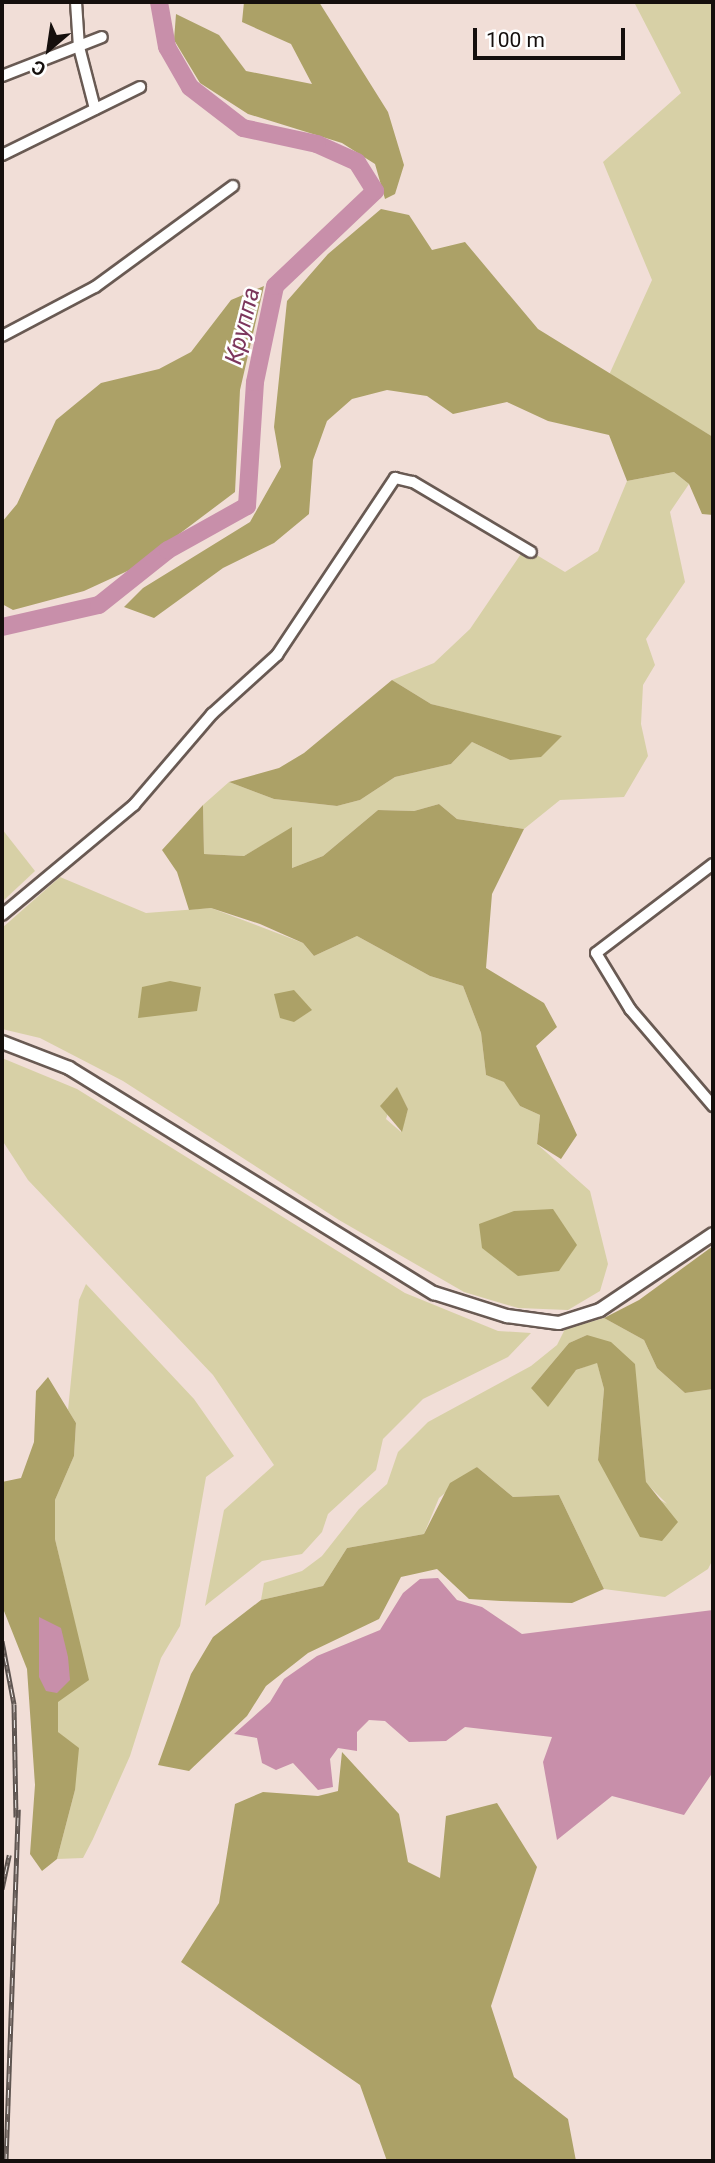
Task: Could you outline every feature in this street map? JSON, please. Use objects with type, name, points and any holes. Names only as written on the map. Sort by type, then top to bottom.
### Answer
[{"type":"street","points":[[76,2],[79,47],[95,109]]},
{"type":"street","points":[[2,76],[102,37]]},
{"type":"street","points":[[2,155],[140,87]]},
{"type":"street","points":[[2,336],[95,287],[233,186]]},
{"type":"street","points":[[2,915],[134,805],[212,714],[276,655],[395,478],[413,482],[531,552]]},
{"type":"street","points":[[713,864],[596,953],[630,1009],[713,1107]]},
{"type":"street","points":[[2,1042],[69,1068],[434,1293],[507,1316],[559,1323],[600,1310],[713,1234]]},
{"type":"shaded area","points":[[244,2],[319,2],[388,112],[404,165],[395,194],[385,199],[375,164],[342,143],[248,114],[200,83],[174,40],[176,14],[219,35],[246,71],[312,84],[291,44],[242,22]]},
{"type":"shaded area","points":[[634,2],[713,2],[713,437],[609,375],[652,280],[603,162],[681,93]]},
{"type":"shaded area","points":[[381,209],[409,215],[432,250],[465,242],[538,329],[713,437],[713,515],[702,514],[689,484],[674,472],[627,481],[609,435],[548,421],[507,402],[453,414],[427,396],[387,390],[352,399],[327,421],[313,460],[309,514],[274,543],[223,568],[154,618],[124,607],[143,588],[250,522],[281,467],[274,427],[287,301],[328,254]]},
{"type":"shaded area","points":[[264,286],[240,390],[235,492],[134,568],[84,591],[13,610],[2,604],[2,522],[17,504],[56,420],[101,383],[159,369],[191,352],[231,300]]},
{"type":"shaded area","points":[[674,472],[689,484],[670,512],[685,582],[646,639],[655,665],[643,685],[641,724],[648,756],[624,797],[560,800],[524,829],[457,819],[439,804],[414,811],[378,810],[323,856],[292,868],[292,828],[244,856],[204,854],[203,805],[229,782],[274,799],[337,806],[360,800],[395,777],[451,764],[472,742],[510,760],[498,721],[431,704],[392,680],[434,663],[470,629],[525,548],[565,572],[598,551],[627,481]]},
{"type":"shaded area","points":[[392,680],[431,704],[562,736],[541,757],[510,760],[472,742],[451,764],[395,777],[360,800],[337,806],[274,799],[229,782],[279,768],[304,753]]},
{"type":"shaded area","points":[[439,804],[457,819],[524,829],[492,894],[486,968],[544,1003],[557,1027],[536,1046],[577,1135],[561,1159],[537,1144],[540,1115],[520,1106],[504,1082],[486,1075],[481,1033],[463,986],[430,976],[357,936],[314,956],[303,943],[260,924],[211,908],[189,910],[177,872],[162,850],[203,805],[204,854],[244,856],[292,827],[292,868],[323,856],[378,810],[414,811]]},
{"type":"shaded area","points":[[2,829],[35,871],[2,902]]},
{"type":"shaded area","points":[[60,877],[146,913],[211,908],[303,943],[314,956],[357,936],[430,976],[463,986],[481,1033],[486,1075],[505,1082],[520,1106],[540,1115],[537,1144],[590,1191],[608,1264],[600,1291],[568,1310],[518,1308],[464,1292],[339,1220],[123,1081],[40,1038],[2,1029],[2,928]],"holes":[[[397,1088],[408,1109],[401,1132],[386,1119]]]},
{"type":"shaded area","points":[[170,981],[201,987],[197,1011],[138,1018],[142,987]]},
{"type":"shaded area","points":[[294,990],[312,1010],[294,1022],[280,1018],[274,994]]},
{"type":"shaded area","points":[[2,1058],[77,1089],[405,1293],[498,1331],[531,1333],[508,1357],[423,1399],[383,1439],[376,1470],[328,1514],[322,1532],[302,1554],[262,1561],[205,1606],[224,1510],[274,1465],[213,1375],[28,1180],[2,1140]]},
{"type":"shaded area","points":[[397,1087],[408,1109],[402,1132],[380,1106]]},
{"type":"shaded area","points":[[553,1209],[577,1245],[559,1271],[518,1276],[482,1248],[479,1224],[514,1211]]},
{"type":"shaded area","points":[[713,1246],[713,1389],[685,1393],[657,1368],[644,1340],[604,1318],[639,1300]]},
{"type":"shaded area","points":[[86,1284],[194,1399],[234,1456],[206,1477],[180,1626],[161,1658],[130,1756],[83,1858],[57,1859],[75,1790],[58,1732],[58,1701],[76,1629],[55,1539],[55,1500],[74,1456],[76,1423],[68,1410],[79,1300]]},
{"type":"shaded area","points":[[604,1318],[644,1340],[657,1368],[685,1393],[713,1389],[713,1559],[708,1569],[665,1597],[604,1589],[559,1495],[513,1497],[477,1467],[439,1498],[424,1534],[347,1548],[323,1586],[261,1600],[264,1583],[302,1571],[322,1556],[359,1509],[387,1484],[398,1452],[428,1422],[531,1366],[557,1345],[565,1329]],"holes":[[[587,1335],[640,1419],[646,1483],[667,1504],[598,1460],[604,1389],[597,1362],[531,1388],[569,1343]]]},
{"type":"shaded area","points":[[587,1335],[611,1342],[635,1364],[646,1482],[678,1522],[662,1541],[640,1537],[598,1460],[604,1389],[597,1363],[576,1370],[548,1407],[531,1388],[569,1343]]},
{"type":"shaded area","points":[[48,1377],[76,1423],[74,1456],[55,1500],[55,1539],[89,1680],[58,1702],[58,1732],[79,1748],[75,1790],[57,1859],[42,1871],[30,1854],[35,1785],[27,1669],[2,1606],[2,1482],[21,1478],[34,1442],[36,1391]]},
{"type":"shaded area","points":[[477,1467],[513,1497],[559,1495],[604,1589],[572,1603],[501,1601],[469,1599],[437,1569],[401,1577],[379,1619],[308,1653],[266,1686],[247,1716],[189,1771],[158,1765],[191,1674],[213,1637],[261,1600],[323,1586],[347,1548],[424,1534],[450,1483]]},
{"type":"shaded area","points":[[438,1578],[457,1600],[482,1607],[522,1634],[713,1610],[713,1772],[684,1815],[612,1796],[557,1840],[543,1762],[552,1737],[465,1727],[446,1741],[409,1742],[385,1721],[369,1720],[357,1732],[357,1751],[338,1748],[330,1759],[333,1787],[318,1790],[293,1763],[276,1770],[262,1763],[257,1738],[234,1734],[270,1702],[284,1679],[317,1656],[380,1630],[403,1593],[420,1579]]},
{"type":"shaded area","points":[[39,1617],[61,1628],[68,1657],[70,1680],[57,1693],[46,1691],[39,1677]]},
{"type":"shaded area","points":[[342,1752],[399,1814],[408,1862],[440,1878],[446,1816],[497,1803],[537,1867],[491,2006],[514,2077],[568,2119],[576,2161],[387,2161],[360,2085],[181,1962],[219,1903],[235,1804],[263,1792],[318,1796],[338,1791]]},
{"type":"waterway","name":"Круппа","points":[[2,627],[99,605],[168,550],[247,506],[255,382],[275,286],[375,191],[357,162],[317,144],[243,128],[190,87],[167,47],[159,2]]},
{"type":"railway","points":[[2,1641],[14,1704],[16,1817]]},
{"type":"railway","points":[[6,2161],[18,1809]]},
{"type":"railway","points":[[2,1889],[9,1855]]}]
